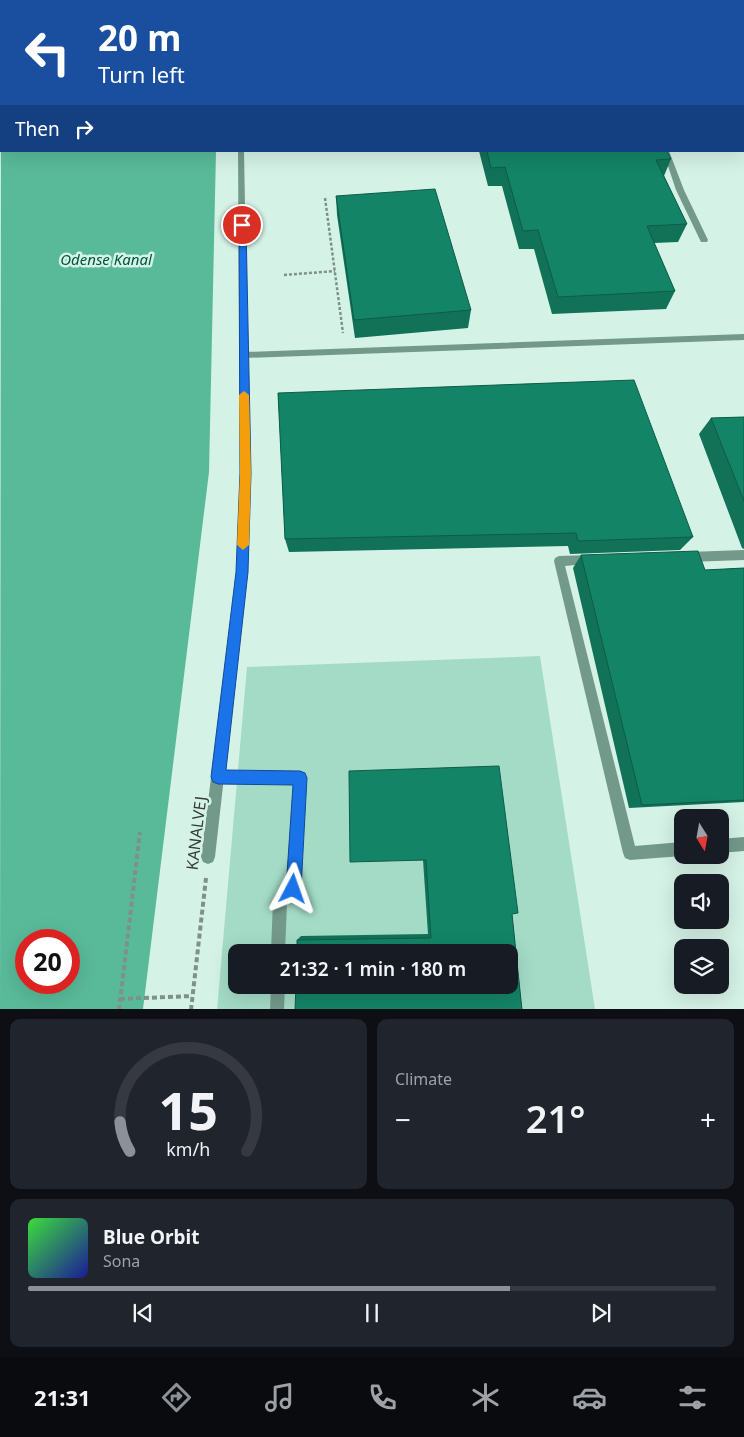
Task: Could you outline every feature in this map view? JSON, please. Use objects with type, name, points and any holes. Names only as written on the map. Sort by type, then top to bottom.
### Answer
[{"type":"street","name":"KANALVEJ","points":[[208,858],[242,572],[245,473],[241,152]]},
{"type":"street","points":[[666,152],[680,190],[704,240]]},
{"type":"street","points":[[244,355],[744,337]]},
{"type":"street","points":[[676,557],[744,555]]},
{"type":"street","points":[[598,560],[559,561],[630,853],[674,850]]},
{"type":"street","points":[[218,777],[300,778],[293,889],[280,900],[278,944]]},
{"type":"street","points":[[729,845],[744,844]]},
{"type":"street","points":[[277,1009],[278,994]]},
{"type":"path","points":[[325,198],[344,336]]},
{"type":"path","points":[[284,275],[335,271]]},
{"type":"path","points":[[120,1009],[140,832]]},
{"type":"path","name":"KANALVEJ","points":[[190,1009],[208,858]]},
{"type":"path","points":[[120,999],[192,996]]},
{"type":"shaded area","points":[[540,656],[595,1009],[217,1009],[247,667]]},
{"type":"water","name":"Odense Kanal","points":[[1,152],[216,152],[209,472],[143,1009],[0,1009]]},
{"type":"building","points":[[487,152],[668,152],[671,159],[656,160],[687,224],[647,226],[675,291],[558,297],[538,230],[523,231],[505,167],[491,168]]},
{"type":"building","points":[[435,189],[471,310],[354,320],[336,196]]},
{"type":"building","points":[[634,380],[693,537],[578,541],[576,533],[285,539],[278,393]]},
{"type":"building","points":[[744,417],[744,501],[711,418]]},
{"type":"building","points":[[698,551],[705,570],[744,568],[744,800],[642,805],[581,555]]},
{"type":"building","points":[[499,766],[518,913],[512,914],[515,944],[297,944],[297,940],[431,938],[426,860],[350,862],[349,771]]},
{"type":"building","points":[[518,972],[522,1009],[295,1009],[296,994],[518,994]]},
{"type":"slow traffic","points":[[243,545],[245,473],[244,395]]},
{"type":"route","points":[[242,225],[245,473],[242,572],[218,777],[300,778],[293,889]]}]
